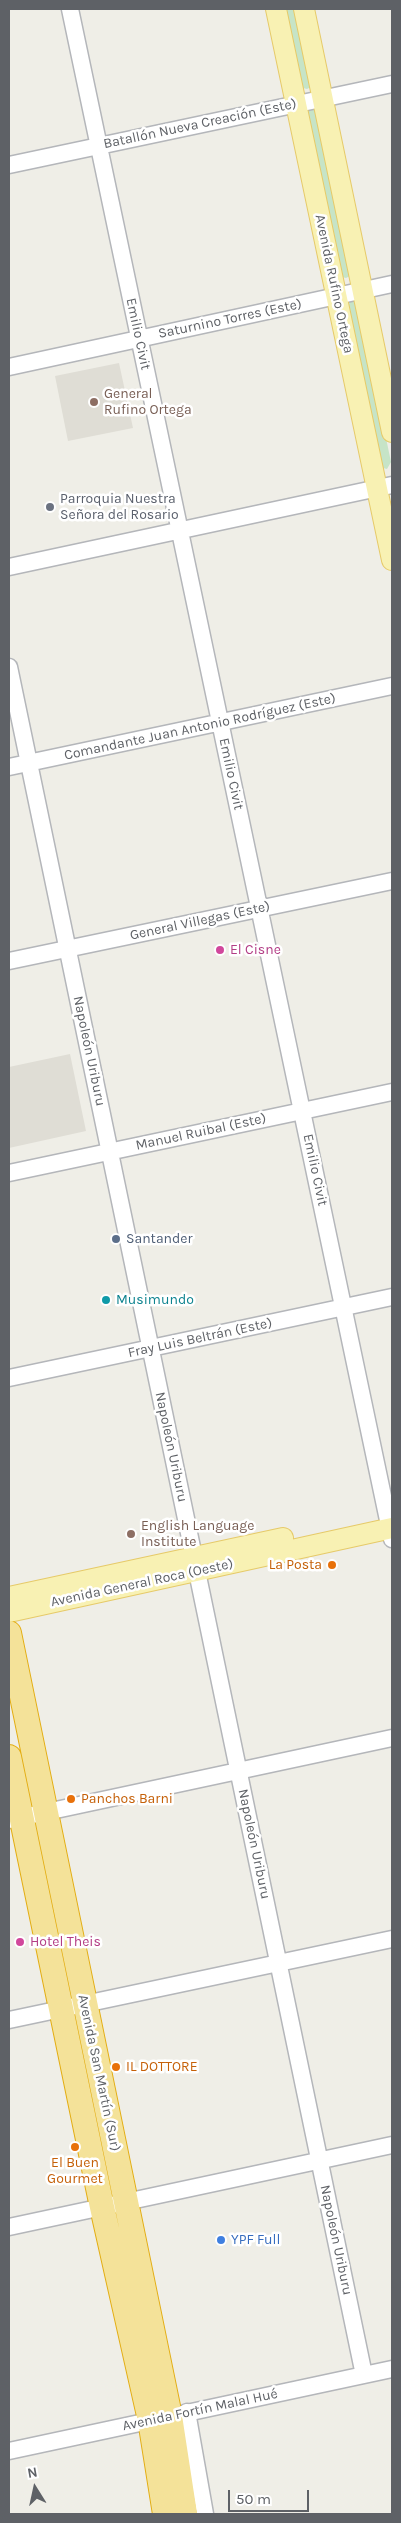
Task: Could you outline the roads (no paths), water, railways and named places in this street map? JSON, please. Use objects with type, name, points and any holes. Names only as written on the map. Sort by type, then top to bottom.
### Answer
[{"type":"highway","name":"Avenida San Martín (Sur)","points":[[9,1634],[169,2416],[185,2514]]},
{"type":"highway","name":"Avenida San Martín (Sur)","points":[[9,1757],[15,1819],[61,2009],[102,2207],[169,2416],[165,2514]]},
{"type":"main road","name":"Avenida Rufino Ortega","points":[[276,9],[337,296],[385,487],[392,560]]},
{"type":"main road","name":"Avenida Rufino Ortega","points":[[304,9],[392,432]]},
{"type":"main road","points":[[9,1597],[195,1565],[391,1525]]},
{"type":"main road","name":"Avenida General Roca (Oeste)","points":[[9,1612],[195,1565]]},
{"type":"street","name":"Emilio Civit","points":[[70,9],[259,909],[391,1525]]},
{"type":"street","name":"Batallón Nueva Creación (Este)","points":[[9,164],[392,84]]},
{"type":"street","name":"Saturnino Torres (Este)","points":[[9,367],[392,284]]},
{"type":"street","points":[[9,567],[385,487]]},
{"type":"street","name":"Napoleón Uriburu","points":[[9,667],[364,2375]]},
{"type":"street","name":"Comandante Juan Antonio Rodríguez (Este)","points":[[9,767],[392,686]]},
{"type":"street","name":"General Villegas (Este)","points":[[9,961],[392,881]]},
{"type":"street","name":"Manuel Ruibal (Este)","points":[[9,1173],[392,1092]]},
{"type":"street","name":"Fray Luis Beltrán (Este)","points":[[9,1378],[392,1297]]},
{"type":"street","points":[[15,1819],[392,1738]]},
{"type":"street","points":[[9,2020],[392,1939]]},
{"type":"street","points":[[9,2227],[392,2145]]},
{"type":"street","name":"Avenida Fortín Malal Hué","points":[[9,2451],[392,2369]]},
{"type":"street","points":[[169,2416],[205,2514]]},
{"type":"place","name":"General Rufino Ortega","points":[[94,402]]},
{"type":"place","name":"Parroquia Nuestra Señora del Rosario","points":[[50,507]]},
{"type":"place","name":"El Cisne","points":[[220,950]]},
{"type":"place","name":"Santander","points":[[116,1239]]},
{"type":"place","name":"Musimundo","points":[[106,1300]]},
{"type":"place","name":"English Language Institute","points":[[131,1534]]},
{"type":"place","name":"La Posta","points":[[332,1565]]},
{"type":"place","name":"Panchos Barni","points":[[71,1799]]},
{"type":"place","name":"Hotel Theis","points":[[20,1942]]},
{"type":"place","name":"IL DOTTORE","points":[[116,2067]]},
{"type":"place","name":"El Buen Gourmet","points":[[75,2147]]},
{"type":"place","name":"YPF Full","points":[[221,2240]]}]
